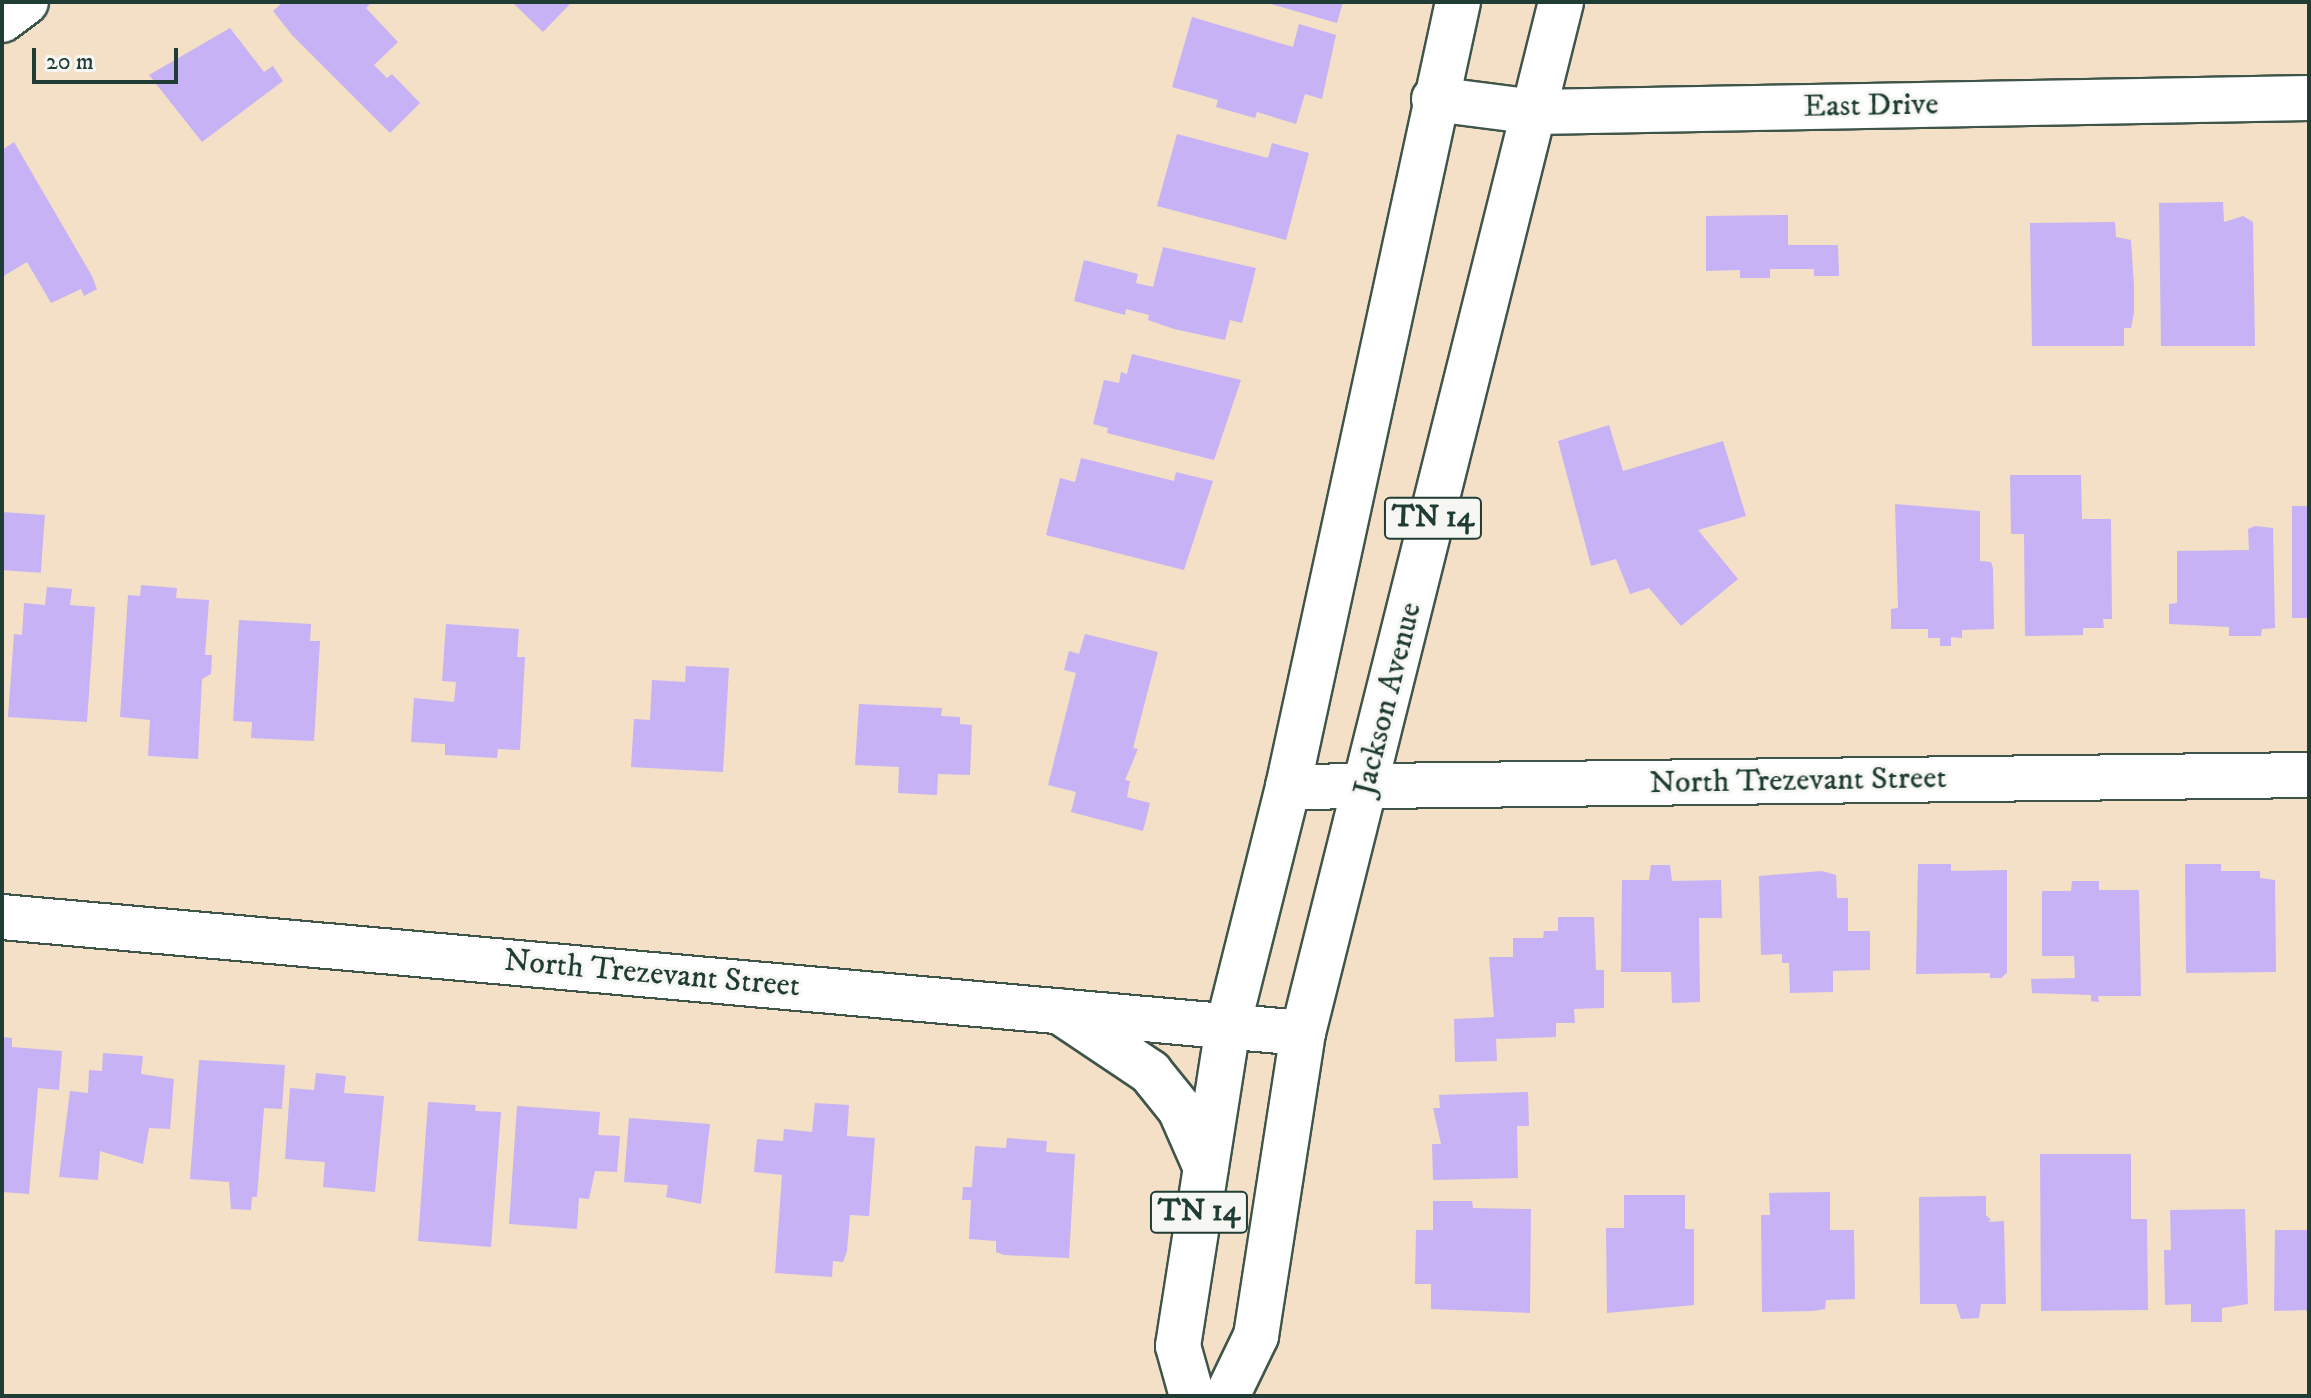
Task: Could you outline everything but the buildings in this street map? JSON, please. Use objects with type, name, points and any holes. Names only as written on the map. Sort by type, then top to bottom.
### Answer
[{"type":"main road","points":[[2,20],[26,2]]},
{"type":"main road","name":"TN 14","points":[[1192,1396],[1178,1346],[1228,1026],[1288,787],[1434,99],[1458,2]]},
{"type":"main road","name":"Jackson Avenue","points":[[1227,1396],[1256,1336],[1303,1033],[1561,2]]},
{"type":"main road","name":"East Drive","points":[[1434,99],[1535,112],[2309,98]]},
{"type":"main road","name":"North Trezevant Street","points":[[1288,787],[2309,775]]},
{"type":"main road","name":"North Trezevant Street","points":[[2,917],[1303,1033]]},
{"type":"main road","points":[[1057,1010],[1150,1072],[1180,1109],[1206,1168]]}]
